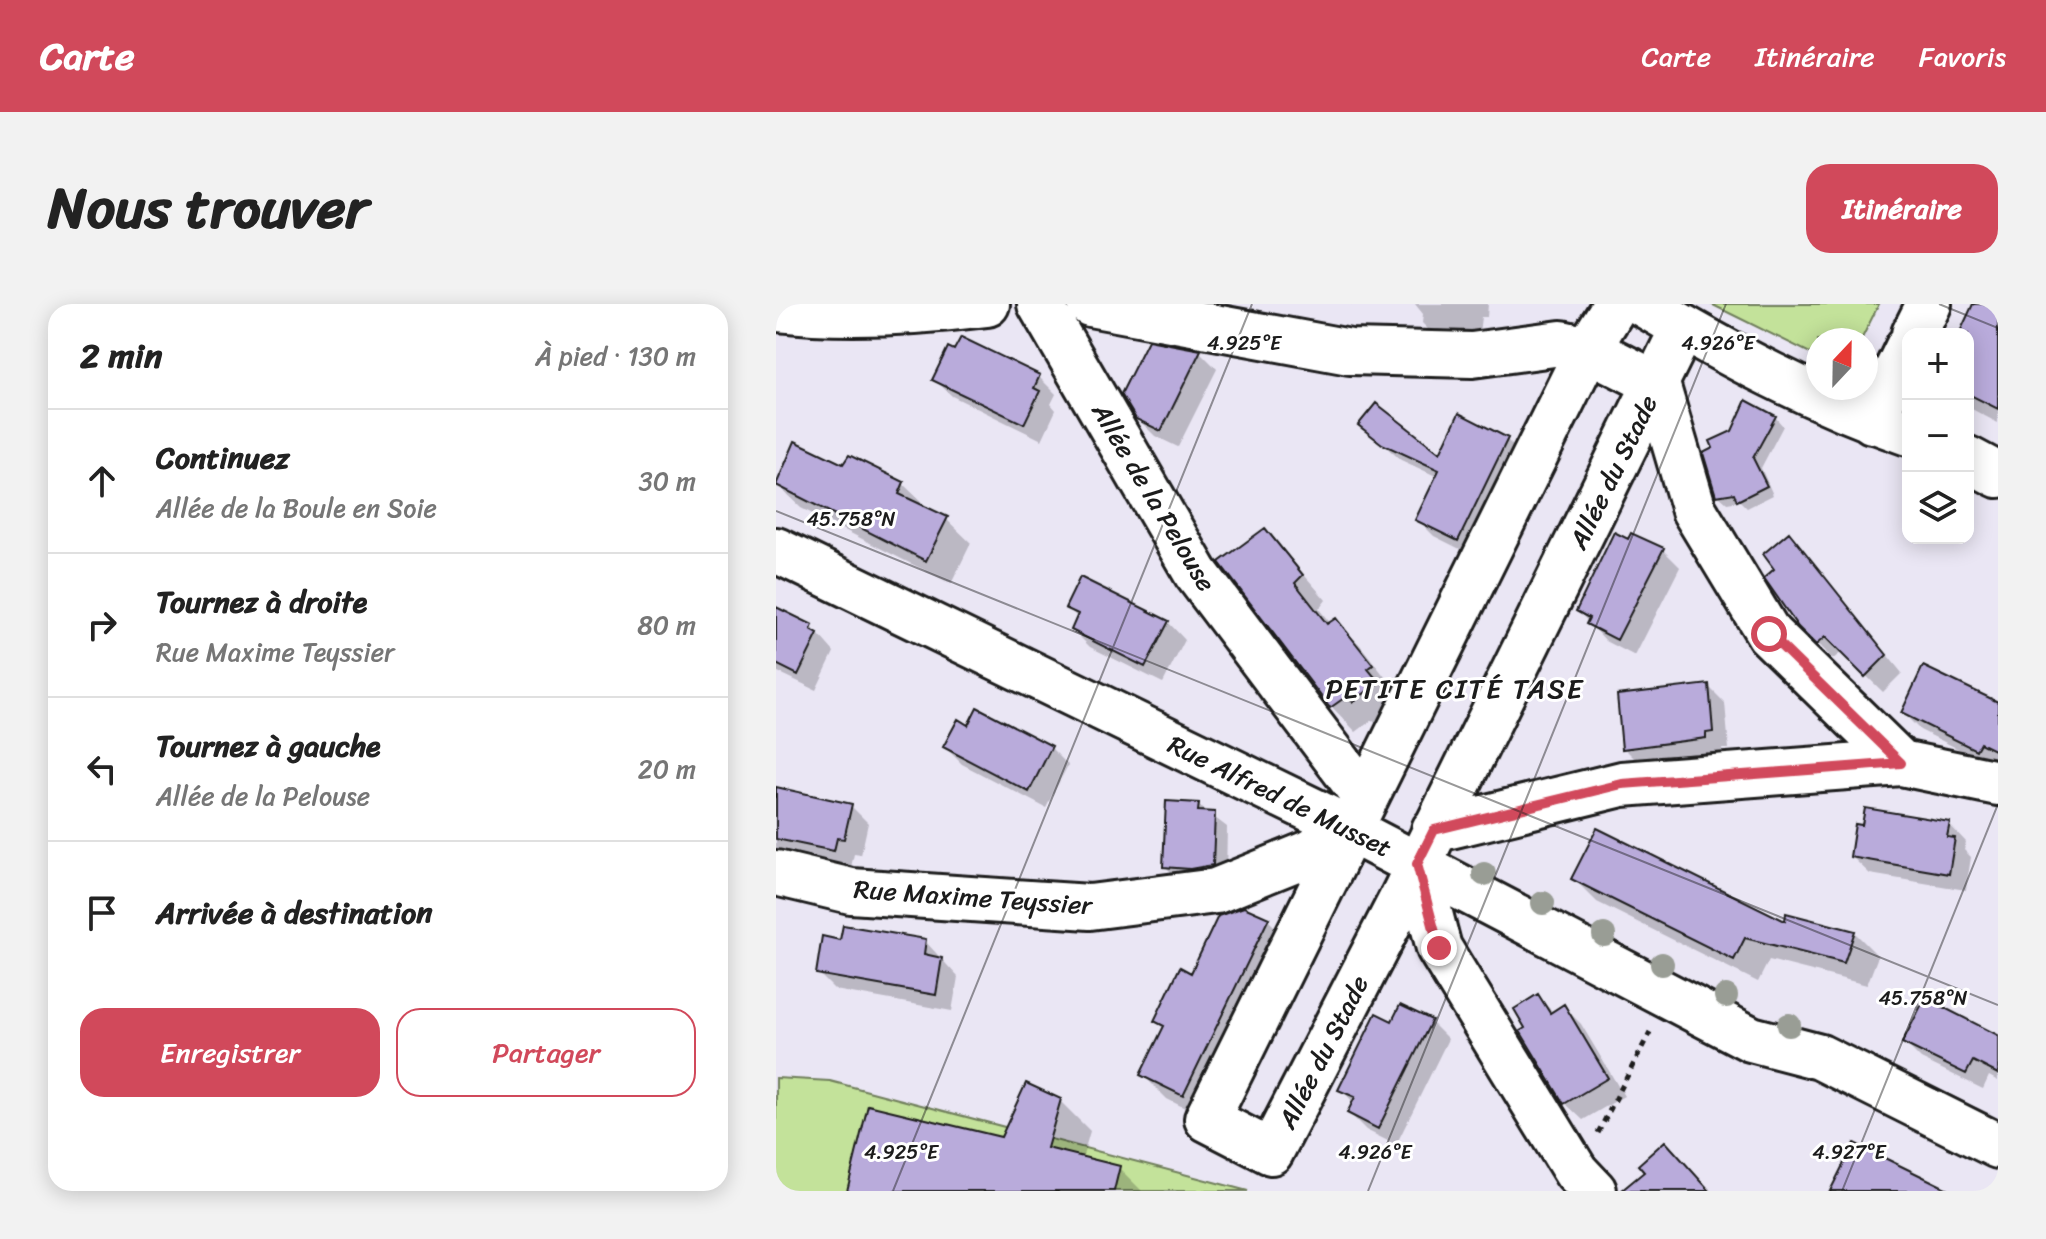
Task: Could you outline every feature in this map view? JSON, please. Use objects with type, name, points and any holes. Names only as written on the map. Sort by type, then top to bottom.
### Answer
[{"type":"street","points":[[776,309],[909,314],[987,304]]},
{"type":"street","name":"Allée de la Pelouse","points":[[1040,304],[1196,573],[1357,813]]},
{"type":"street","points":[[1090,304],[1350,352],[1472,355],[1561,343],[1588,349],[1657,384],[1694,510],[1769,634],[1901,763]]},
{"type":"street","name":"Allée du Stade","points":[[1616,304],[1588,349],[1207,1119],[1271,1152],[1683,328]]},
{"type":"street","points":[[1643,304],[1730,356],[1818,399],[1890,427],[1902,374]]},
{"type":"street","points":[[1917,328],[1929,304]]},
{"type":"street","points":[[1974,462],[1998,475]]},
{"type":"street","name":"Rue Alfred de Musset","points":[[776,550],[1357,813],[1426,847],[1667,997],[1751,1039],[1820,1057],[1998,1146]]},
{"type":"street","points":[[1585,1182],[1439,948],[1426,847],[1622,784],[1901,763],[1998,783]]},
{"type":"street","name":"Rue Maxime Teyssier","points":[[776,873],[851,891],[1090,907],[1216,891],[1310,853],[1357,813]]},
{"type":"path","points":[[1585,1182],[1615,1104],[1667,997]]},
{"type":"green space","points":[[1711,304],[1879,304],[1867,328],[1806,328],[1806,351]]},
{"type":"green space","points":[[776,1078],[830,1081],[1248,1191],[776,1191]]},
{"type":"building","points":[[1973,304],[1998,304],[1998,409],[1974,397],[1974,328],[1962,328]]},
{"type":"building","points":[[961,337],[1040,375],[1034,388],[1040,391],[1024,424],[932,380],[948,347],[954,350]]},
{"type":"building","points":[[1148,340],[1201,350],[1161,431],[1136,419],[1121,394]]},
{"type":"building","points":[[1746,400],[1776,416],[1753,458],[1767,486],[1737,501],[1734,493],[1716,496],[1703,453],[1713,448],[1710,441],[1732,431]]},
{"type":"building","points":[[1376,403],[1440,453],[1459,413],[1508,438],[1458,541],[1415,520],[1439,470],[1382,444],[1358,425]]},
{"type":"building","points":[[795,441],[843,464],[849,455],[904,482],[899,494],[948,517],[926,561],[776,485]]},
{"type":"building","points":[[1265,528],[1303,575],[1295,583],[1327,624],[1336,618],[1373,665],[1368,669],[1379,682],[1353,702],[1347,696],[1330,708],[1219,562]]},
{"type":"building","points":[[1614,532],[1628,539],[1631,533],[1664,548],[1617,640],[1586,624],[1589,618],[1576,611]]},
{"type":"building","points":[[1789,532],[1887,655],[1865,677],[1825,637],[1816,645],[1798,627],[1764,578],[1774,569],[1763,554]]},
{"type":"building","points":[[1080,577],[1169,621],[1145,667],[1071,630],[1078,614],[1065,608]]},
{"type":"building","points":[[776,607],[813,625],[811,630],[818,634],[798,675],[776,664]]},
{"type":"building","points":[[1923,666],[1998,702],[1998,752],[1980,743],[1976,750],[1901,713]]},
{"type":"building","points":[[1709,684],[1713,732],[1706,733],[1706,738],[1622,749],[1617,695]]},
{"type":"building","points":[[977,707],[1052,746],[1029,792],[943,747],[958,719],[968,725]]},
{"type":"building","points":[[776,787],[852,804],[844,839],[837,838],[834,851],[776,839]]},
{"type":"building","points":[[1166,801],[1199,803],[1198,811],[1215,812],[1213,865],[1190,869],[1163,867]]},
{"type":"building","points":[[1865,808],[1950,822],[1947,837],[1955,838],[1949,874],[1850,857],[1855,824],[1862,825]]},
{"type":"building","points":[[1597,828],[1785,921],[1786,913],[1855,931],[1844,963],[1745,938],[1734,960],[1571,879]]},
{"type":"building","points":[[1244,907],[1269,918],[1183,1096],[1140,1075],[1164,1026],[1154,1021],[1180,967],[1191,973],[1218,916]]},
{"type":"building","points":[[843,925],[926,939],[924,954],[942,958],[936,995],[816,974],[822,936],[840,940]]},
{"type":"building","points":[[1538,994],[1550,1013],[1564,1004],[1608,1078],[1564,1104],[1520,1031],[1525,1028],[1514,1009]]},
{"type":"building","points":[[1925,998],[1998,1035],[1998,1074],[1973,1061],[1966,1074],[1902,1043]]},
{"type":"building","points":[[1400,1005],[1432,1020],[1378,1129],[1347,1113],[1355,1097],[1338,1090],[1376,1013],[1392,1021]]},
{"type":"building","points":[[1026,1083],[1061,1099],[1047,1148],[1120,1166],[1114,1191],[847,1191],[868,1105],[1001,1137]]},
{"type":"building","points":[[1665,1141],[1710,1191],[1621,1191],[1644,1172],[1638,1165]]},
{"type":"building","points":[[1854,1143],[1952,1191],[1830,1191]]},
{"type":"district","name":"PETITE CITÉ TASE","points":[[1455,688]]},
{"type":"route","points":[[1439,948],[1417,864],[1434,830],[1483,815],[1622,784],[1901,763],[1769,634]]}]
